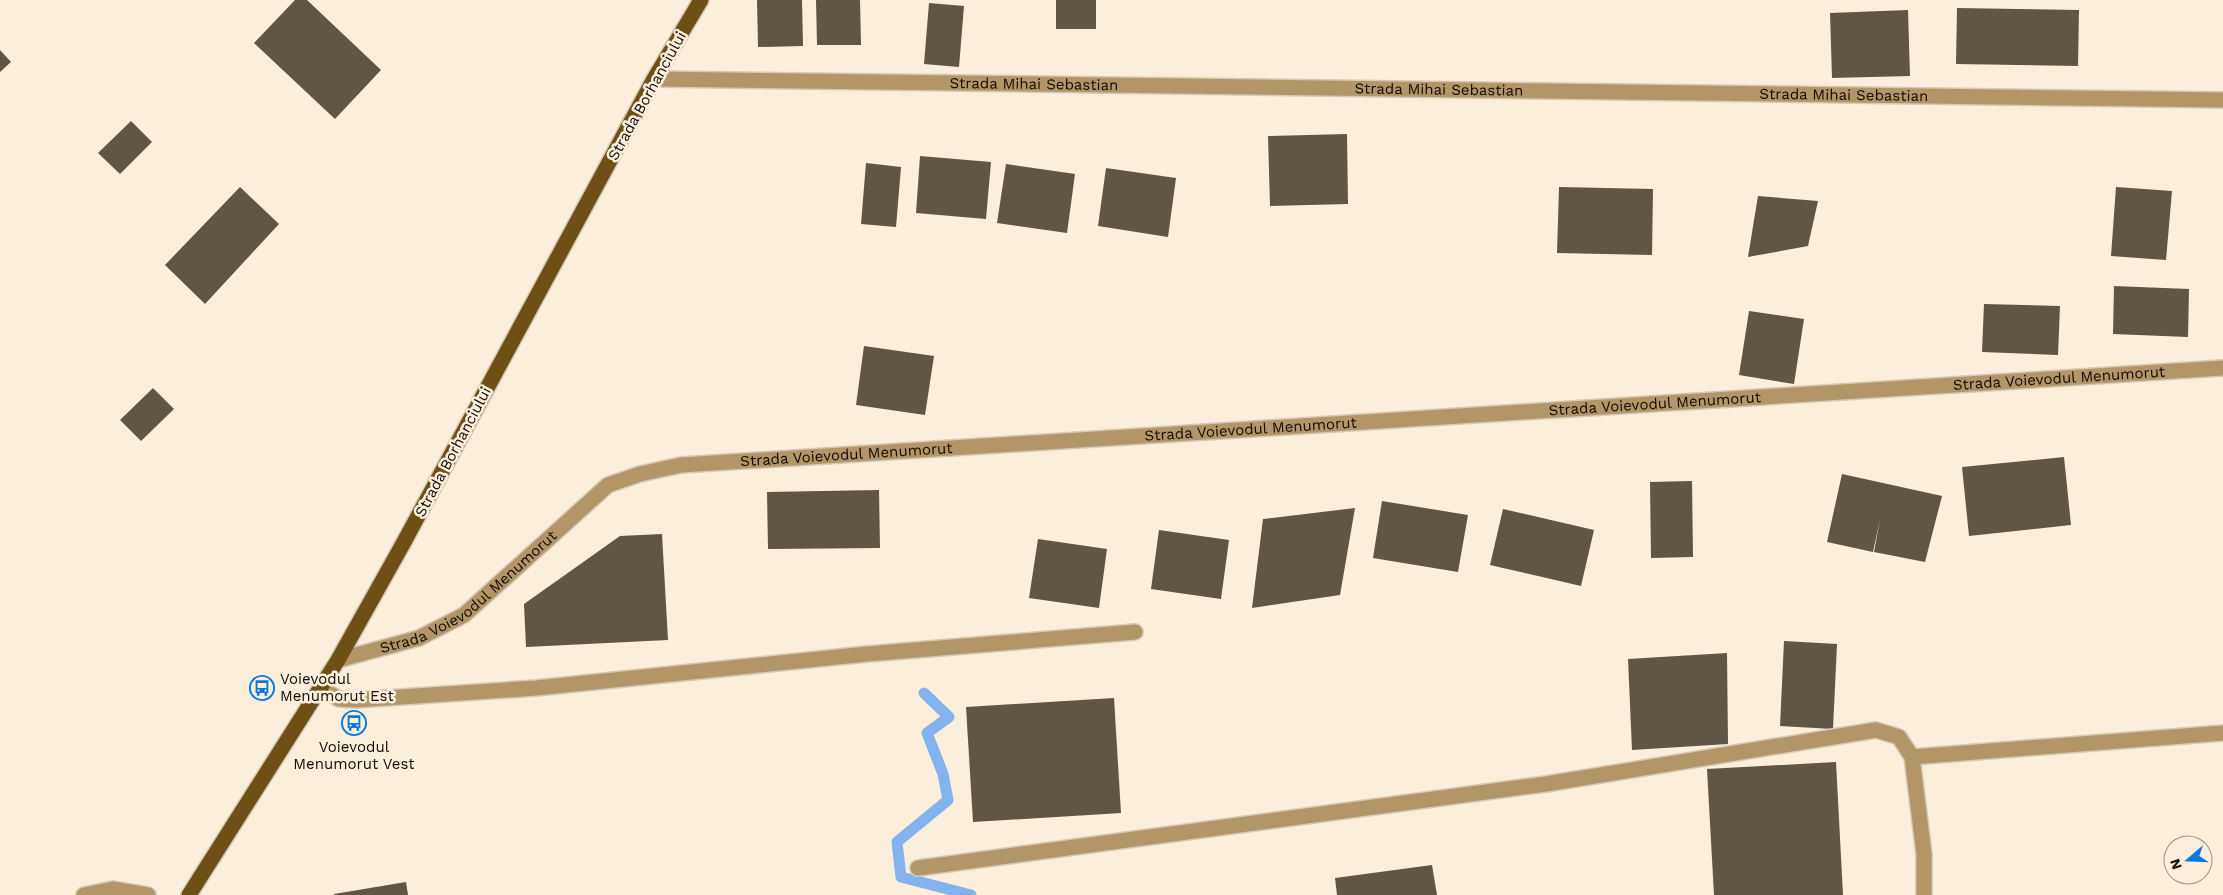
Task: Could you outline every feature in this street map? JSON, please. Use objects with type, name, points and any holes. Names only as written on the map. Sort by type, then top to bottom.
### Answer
[{"type":"main road","name":"Strada Borhanciului","points":[[189,895],[338,660],[404,542],[654,80],[701,0]]},
{"type":"street","name":"Strada Mihai Sebastian","points":[[654,80],[2223,100]]},
{"type":"street","name":"Strada Voievodul Menumorut","points":[[338,660],[419,638],[464,615],[608,485],[640,474],[682,465],[2223,368]]},
{"type":"street","points":[[320,688],[339,699],[356,700],[471,693],[867,654],[1135,632]]},
{"type":"street","points":[[918,868],[1546,784],[1876,730],[1899,737],[1912,757],[1924,854],[1924,895]]},
{"type":"street","points":[[1912,757],[2223,733]]},
{"type":"street","points":[[84,895],[113,889],[148,895]]},
{"type":"building","points":[[295,0],[307,0],[381,70],[335,119],[254,43]]},
{"type":"building","points":[[757,0],[802,0],[803,46],[758,47]]},
{"type":"building","points":[[816,0],[860,0],[861,45],[817,45]]},
{"type":"building","points":[[1056,0],[1096,0],[1096,29],[1056,29]]},
{"type":"building","points":[[929,3],[964,6],[959,67],[924,64]]},
{"type":"building","points":[[1957,8],[2079,10],[2078,66],[1956,64]]},
{"type":"building","points":[[1908,10],[1910,76],[1832,78],[1830,13]]},
{"type":"building","points":[[0,50],[11,62],[0,72]]},
{"type":"building","points":[[131,121],[152,142],[120,174],[98,153]]},
{"type":"building","points":[[1347,134],[1348,204],[1270,206],[1268,136]]},
{"type":"building","points":[[920,156],[991,162],[986,219],[916,213]]},
{"type":"building","points":[[866,163],[901,167],[896,227],[861,224]]},
{"type":"building","points":[[1006,164],[1075,174],[1067,233],[997,223]]},
{"type":"building","points":[[1106,168],[1176,178],[1168,237],[1098,226]]},
{"type":"building","points":[[240,187],[279,224],[205,304],[165,265]]},
{"type":"building","points":[[1559,187],[1653,189],[1652,255],[1557,253]]},
{"type":"building","points":[[2116,187],[2172,191],[2166,260],[2111,256]]},
{"type":"building","points":[[1758,196],[1818,201],[1808,246],[1748,257]]},
{"type":"building","points":[[2114,286],[2189,289],[2188,337],[2113,334]]},
{"type":"building","points":[[1984,304],[2060,306],[2058,355],[1982,352]]},
{"type":"building","points":[[1749,311],[1804,319],[1794,384],[1739,375]]},
{"type":"building","points":[[864,346],[934,356],[925,415],[856,405]]},
{"type":"building","points":[[153,388],[174,409],[141,441],[120,420]]},
{"type":"building","points":[[2064,457],[2071,525],[1969,536],[1962,467]]},
{"type":"building","points":[[1842,474],[1942,496],[1925,562],[1874,552],[1880,519],[1873,552],[1827,542]]},
{"type":"building","points":[[1692,481],[1693,557],[1651,558],[1650,482]]},
{"type":"building","points":[[879,490],[880,548],[768,549],[767,492]]},
{"type":"building","points":[[1382,501],[1468,515],[1458,572],[1373,558]]},
{"type":"building","points":[[1355,508],[1340,595],[1252,608],[1263,519]]},
{"type":"building","points":[[1503,509],[1594,530],[1581,586],[1490,565]]},
{"type":"building","points":[[1159,530],[1229,540],[1221,599],[1151,589]]},
{"type":"building","points":[[662,534],[668,640],[526,647],[524,604],[620,536]]},
{"type":"building","points":[[1038,539],[1107,549],[1099,608],[1029,598]]},
{"type":"building","points":[[1784,641],[1837,644],[1833,729],[1780,726]]},
{"type":"building","points":[[1727,653],[1728,744],[1632,750],[1628,659]]},
{"type":"building","points":[[1114,698],[1121,813],[973,822],[966,707]]},
{"type":"building","points":[[1836,762],[1843,895],[1714,895],[1707,769]]},
{"type":"building","points":[[1432,865],[1437,895],[1337,895],[1335,878]]},
{"type":"building","points":[[406,882],[408,895],[334,895],[334,894]]},
{"type":"waterway","points":[[924,693],[949,717],[927,733],[943,774],[948,800],[897,842],[901,877],[971,895]]},
{"type":"place","name":"Voievodul Menumorut Est","points":[[262,688]]},
{"type":"place","name":"Voievodul Menumorut Vest","points":[[354,723]]}]
